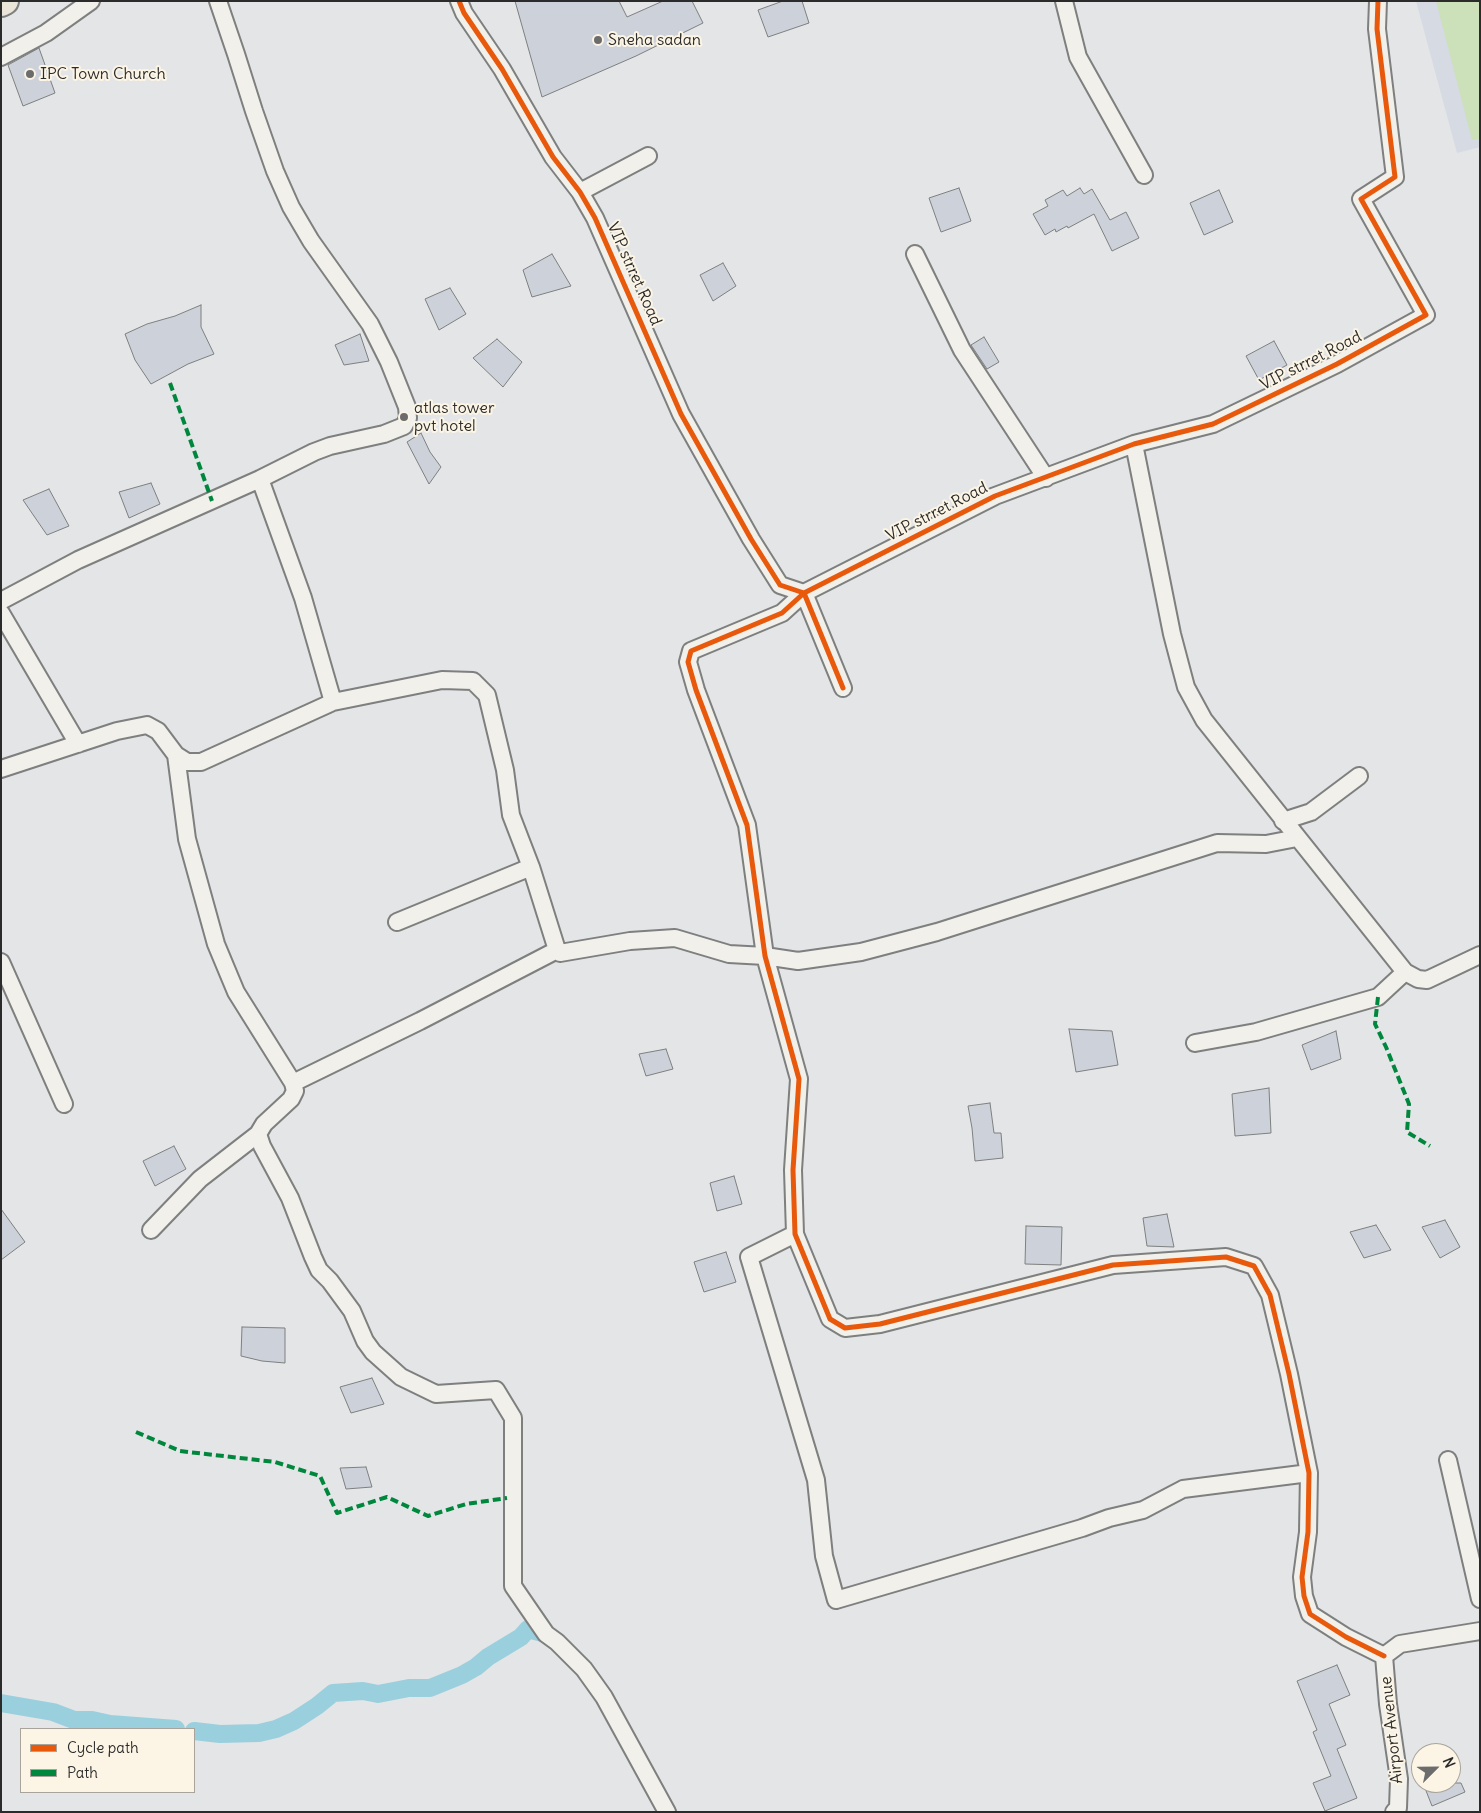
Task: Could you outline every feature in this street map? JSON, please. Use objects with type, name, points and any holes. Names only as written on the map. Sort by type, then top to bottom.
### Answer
[{"type":"highway","points":[[1,3],[5,1]]},
{"type":"street","points":[[1,57],[46,33],[91,1]]},
{"type":"street","points":[[1,601],[78,560],[330,446],[384,434],[404,426],[408,418],[407,407],[389,362],[370,324],[311,241],[291,207],[275,171],[254,112],[218,1]]},
{"type":"street","name":"VIP strret Road","points":[[459,1],[464,13],[502,70],[553,157],[580,192],[618,270],[681,414],[751,539],[780,585],[804,593],[995,496],[1134,444],[1213,424],[1337,364],[1426,315],[1361,199],[1395,177],[1378,29],[1378,1]]},
{"type":"street","points":[[1064,1],[1078,57],[1144,175]]},
{"type":"street","points":[[580,192],[648,156]]},
{"type":"street","points":[[915,254],[962,350],[1046,478]]},
{"type":"street","points":[[1134,444],[1172,634],[1186,687],[1204,720],[1405,972],[1418,979],[1428,980],[1480,955]]},
{"type":"street","points":[[260,479],[303,598],[334,702]]},
{"type":"street","points":[[843,688],[804,593],[782,613],[691,652],[688,662],[696,690],[747,826],[765,956],[800,1079],[793,1170],[795,1234],[830,1319],[845,1328],[880,1324],[1113,1264],[1226,1257],[1254,1266],[1270,1295],[1289,1374],[1309,1473],[1308,1532],[1302,1577],[1304,1596],[1310,1614],[1384,1656]]},
{"type":"street","points":[[1,613],[78,744]]},
{"type":"street","points":[[1,769],[117,731],[147,725],[158,731],[176,755],[188,762],[201,762],[334,702],[442,680],[473,680],[488,695],[505,770],[512,814],[531,867],[556,950],[560,953],[630,942],[675,938],[729,954],[765,956],[798,961],[861,952],[937,932],[1217,843],[1266,844],[1297,838]]},
{"type":"street","points":[[151,1230],[200,1179],[258,1134],[264,1124],[292,1099],[295,1091],[293,1083],[236,992],[216,944],[187,839],[176,755]]},
{"type":"street","points":[[1283,821],[1311,812],[1359,776]]},
{"type":"street","points":[[397,922],[531,867]]},
{"type":"street","points":[[293,1083],[420,1021],[556,950]]},
{"type":"street","points":[[1,962],[64,1104]]},
{"type":"street","points":[[1195,1043],[1256,1032],[1378,996],[1405,972]]},
{"type":"street","points":[[258,1134],[262,1146],[290,1198],[319,1270],[330,1281],[352,1311],[365,1340],[373,1352],[401,1378],[436,1394],[496,1390],[514,1418],[512,1586],[546,1634],[557,1642],[584,1669],[604,1697],[667,1812]]},
{"type":"street","points":[[795,1234],[748,1257],[816,1480],[824,1556],[836,1600],[1082,1528],[1109,1518],[1143,1510],[1183,1489],[1309,1473]]},
{"type":"street","points":[[1448,1460],[1480,1599]]},
{"type":"street","name":"Airport Avenue","points":[[1394,1812],[1398,1808],[1399,1779],[1388,1704],[1384,1656],[1400,1644],[1480,1631]]},
{"type":"shaded area","points":[[1416,1],[1480,1],[1480,147],[1457,153]]},
{"type":"green space","points":[[1436,1],[1480,1],[1480,139],[1472,140]]},
{"type":"building","name":"Sneha sadan","points":[[515,1],[619,1],[627,17],[663,1],[692,1],[703,23],[636,56],[542,97]]},
{"type":"building","points":[[783,1],[802,1],[809,23],[768,37],[758,10]]},
{"type":"building","name":"IPC Town Church","points":[[39,48],[55,93],[23,106],[8,65]]},
{"type":"building","points":[[959,188],[971,221],[941,232],[929,198]]},
{"type":"building","points":[[1080,188],[1084,194],[1092,189],[1110,220],[1126,212],[1139,238],[1112,251],[1094,214],[1068,228],[1067,226],[1056,232],[1055,229],[1045,235],[1033,214],[1048,206],[1045,200],[1063,190],[1067,196]]},
{"type":"building","points":[[1219,190],[1233,222],[1204,235],[1190,203]]},
{"type":"building","points":[[552,254],[571,286],[532,297],[523,270]]},
{"type":"building","points":[[723,263],[736,286],[713,301],[700,275]]},
{"type":"building","points":[[450,288],[466,314],[439,330],[425,299]]},
{"type":"building","points":[[201,305],[201,327],[214,354],[188,364],[151,384],[135,360],[125,334]]},
{"type":"building","points":[[360,334],[369,361],[344,365],[335,345]]},
{"type":"building","points":[[984,337],[999,362],[987,369],[971,345]]},
{"type":"building","points":[[497,339],[522,362],[503,387],[473,358]]},
{"type":"building","points":[[1274,341],[1287,365],[1259,380],[1246,356]]},
{"type":"building","points":[[421,433],[430,452],[441,467],[429,484],[407,442]]},
{"type":"building","points":[[151,483],[160,504],[129,518],[119,492]]},
{"type":"building","points":[[49,489],[69,526],[47,535],[23,500]]},
{"type":"building","points":[[1069,1029],[1112,1031],[1118,1065],[1076,1072]]},
{"type":"building","points":[[1336,1031],[1341,1059],[1311,1070],[1302,1045]]},
{"type":"building","points":[[666,1049],[673,1069],[646,1076],[639,1054]]},
{"type":"building","points":[[1269,1088],[1271,1133],[1235,1136],[1232,1094]]},
{"type":"building","points":[[990,1103],[994,1133],[1001,1133],[1003,1158],[975,1161],[968,1106]]},
{"type":"building","points":[[174,1146],[186,1169],[155,1186],[143,1161]]},
{"type":"building","points":[[734,1176],[742,1204],[717,1211],[710,1183]]},
{"type":"building","points":[[1,1209],[25,1242],[1,1260]]},
{"type":"building","points":[[1167,1214],[1174,1247],[1147,1246],[1143,1218]]},
{"type":"building","points":[[1445,1220],[1460,1247],[1440,1258],[1422,1227]]},
{"type":"building","points":[[1376,1225],[1391,1250],[1364,1258],[1350,1232]]},
{"type":"building","points":[[1026,1226],[1062,1227],[1061,1265],[1025,1264]]},
{"type":"building","points":[[726,1252],[736,1282],[704,1292],[694,1262]]},
{"type":"building","points":[[242,1327],[285,1328],[285,1363],[262,1361],[241,1356]]},
{"type":"building","points":[[372,1378],[384,1404],[351,1413],[340,1387]]},
{"type":"building","points":[[366,1467],[372,1487],[346,1489],[340,1468]]},
{"type":"building","points":[[1337,1665],[1350,1695],[1329,1704],[1346,1745],[1337,1749],[1357,1798],[1325,1811],[1313,1783],[1331,1776],[1313,1732],[1317,1730],[1297,1681]]},
{"type":"building","points":[[1461,1783],[1465,1792],[1432,1806],[1427,1793],[1461,1793]]},
{"type":"waterway","points":[[195,1731],[220,1734],[259,1733],[276,1729],[294,1721],[333,1693],[363,1691],[378,1694],[409,1688],[430,1688],[476,1667],[488,1657],[521,1637],[528,1629],[546,1634]]},
{"type":"waterway","points":[[1,1703],[53,1712],[74,1720],[92,1720],[110,1724],[163,1728]]},
{"type":"marked path","points":[[170,383],[212,501]]},
{"type":"marked path","points":[[1378,997],[1375,1024],[1409,1104],[1407,1132],[1430,1146]]},
{"type":"marked path","points":[[136,1432],[180,1451],[275,1462],[320,1476],[337,1513],[387,1497],[428,1516],[466,1504],[507,1498]]},
{"type":"cycle path","points":[[459,1],[464,13],[502,69],[553,157],[580,192],[595,218],[681,414],[751,539],[780,585],[804,593],[995,496],[1134,444],[1213,424],[1337,364],[1426,315],[1361,199],[1395,177],[1377,29],[1378,1]]},
{"type":"cycle path","points":[[843,688],[804,593],[782,613],[691,651],[688,662],[696,690],[747,825],[765,956],[799,1079],[793,1170],[795,1234],[830,1319],[845,1328],[880,1324],[1113,1265],[1226,1257],[1254,1266],[1270,1295],[1289,1374],[1309,1473],[1308,1532],[1302,1577],[1304,1596],[1310,1614],[1346,1637],[1384,1656]]},
{"type":"place","name":"Sneha sadan","points":[[598,40]]},
{"type":"place","name":"IPC Town Church","points":[[30,74]]},
{"type":"place","name":"atlas tower pvt hotel","points":[[404,417]]}]
